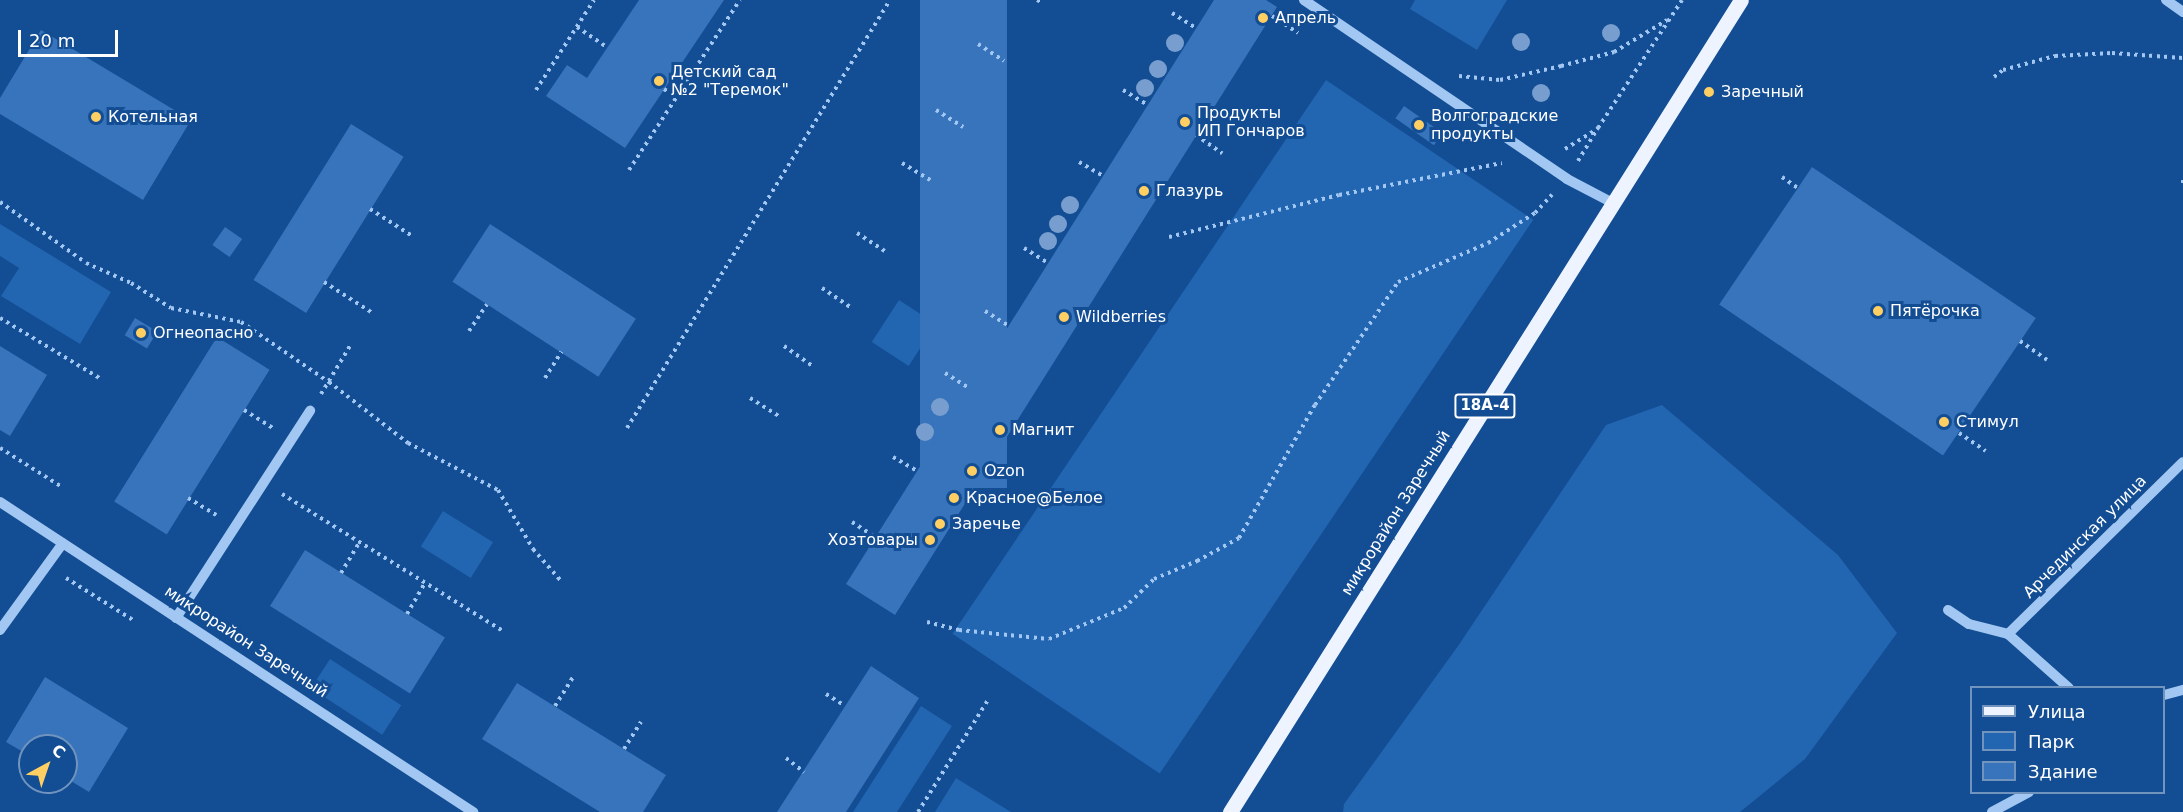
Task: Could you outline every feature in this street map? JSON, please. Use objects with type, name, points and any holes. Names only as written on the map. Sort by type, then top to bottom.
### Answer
[{"type":"main road","name":"микрорайон Заречный","points":[[1230,812],[1741,0]]},
{"type":"street","points":[[1304,0],[1567,179],[1612,203]]},
{"type":"street","points":[[2166,0],[2183,12]]},
{"type":"street","points":[[176,618],[310,411]]},
{"type":"street","name":"Арчединская улица","points":[[2008,634],[2183,462]]},
{"type":"street","name":"микрорайон Заречный","points":[[0,502],[473,812]]},
{"type":"street","points":[[0,630],[63,543]]},
{"type":"street","points":[[1948,610],[1969,624],[2008,634],[2068,686]]},
{"type":"street","points":[[2165,694],[2183,690]]},
{"type":"street","points":[[1992,812],[2025,794]]},
{"type":"path","points":[[536,90],[594,0]]},
{"type":"path","points":[[629,170],[740,0]]},
{"type":"path","points":[[627,428],[891,0]]},
{"type":"path","points":[[927,622],[959,630],[1049,639],[1124,609],[1154,579],[1197,561],[1239,538],[1315,405],[1398,282],[1488,243],[1535,213],[1567,179],[1682,0]]},
{"type":"path","points":[[1172,13],[1196,28]]},
{"type":"path","points":[[1272,16],[1298,33]]},
{"type":"path","points":[[1455,76],[1500,80],[1614,52],[1669,19]]},
{"type":"path","points":[[577,27],[607,47]]},
{"type":"path","points":[[978,44],[1004,61]]},
{"type":"path","points":[[1994,77],[2003,70],[2055,56],[2112,53],[2183,58]]},
{"type":"path","points":[[664,89],[676,97]]},
{"type":"path","points":[[1124,90],[1148,105]]},
{"type":"path","points":[[936,110],[963,127]]},
{"type":"path","points":[[1169,237],[1339,195],[1571,148],[1598,128]]},
{"type":"path","points":[[1197,135],[1222,153]]},
{"type":"path","points":[[1079,162],[1103,176]]},
{"type":"path","points":[[902,163],[930,180]]},
{"type":"path","points":[[1782,177],[1798,188]]},
{"type":"path","points":[[2183,180],[2183,185]]},
{"type":"path","points":[[0,202],[86,263],[131,284],[171,308],[241,322],[329,382],[408,443],[447,460],[498,490],[533,549],[562,582]]},
{"type":"path","points":[[370,209],[414,237]]},
{"type":"path","points":[[857,232],[885,251]]},
{"type":"path","points":[[1024,249],[1048,263]]},
{"type":"path","points":[[324,282],[371,312]]},
{"type":"path","points":[[822,288],[850,307]]},
{"type":"path","points":[[469,330],[487,304]]},
{"type":"path","points":[[985,311],[1009,326]]},
{"type":"path","points":[[0,318],[101,379]]},
{"type":"path","points":[[2020,341],[2048,360]]},
{"type":"path","points":[[310,411],[350,346]]},
{"type":"path","points":[[784,346],[813,366]]},
{"type":"path","points":[[545,378],[561,352]]},
{"type":"path","points":[[945,373],[969,388]]},
{"type":"path","points":[[750,398],[781,417]]},
{"type":"path","points":[[244,410],[292,440]]},
{"type":"path","points":[[1959,433],[1986,452]]},
{"type":"path","points":[[0,448],[62,487]]},
{"type":"path","points":[[893,457],[917,471]]},
{"type":"path","points":[[264,483],[503,631]]},
{"type":"path","points":[[188,498],[235,527]]},
{"type":"path","points":[[852,522],[876,537]]},
{"type":"path","points":[[342,573],[359,543]]},
{"type":"path","points":[[407,614],[425,583]]},
{"type":"path","points":[[555,706],[573,677]]},
{"type":"path","points":[[826,694],[845,706]]},
{"type":"path","points":[[918,812],[988,700]]},
{"type":"path","points":[[624,749],[641,722]]},
{"type":"path","points":[[786,758],[804,772]]},
{"type":"green space","points":[[1415,0],[1507,0],[1477,50],[1410,9]]},
{"type":"green space","points":[[1326,80],[1533,220],[1160,774],[952,634]]},
{"type":"green space","points":[[0,224],[111,292],[80,344],[1,296],[19,268],[0,256]]},
{"type":"green space","points":[[899,300],[936,324],[909,366],[872,342]]},
{"type":"green space","points":[[1662,405],[1838,555],[1897,633],[1805,759],[1740,812],[1343,812],[1344,804],[1458,646],[1606,425]]},
{"type":"green space","points":[[443,511],[493,542],[471,578],[421,547]]},
{"type":"green space","points":[[330,659],[401,705],[382,735],[311,688]]},
{"type":"green space","points":[[921,706],[952,726],[897,812],[853,812]]},
{"type":"green space","points":[[956,778],[1011,812],[935,812]]},
{"type":"building","points":[[639,0],[724,0],[625,148],[546,96],[567,65],[587,78]]},
{"type":"building","points":[[920,0],[1007,0],[1007,488],[920,488]]},
{"type":"building","points":[[1214,0],[1266,0],[1277,7],[895,615],[846,584]]},
{"type":"building","name":"Котельная","points":[[41,30],[191,120],[143,200],[0,114],[0,98]]},
{"type":"building","name":"Волгоградские продукты","points":[[1404,106],[1443,133],[1434,145],[1395,118]]},
{"type":"building","points":[[351,124],[404,157],[306,313],[253,280]]},
{"type":"building","name":"Пятёрочка","points":[[1812,167],[2036,318],[1943,456],[1719,305]]},
{"type":"building","points":[[490,224],[636,319],[598,377],[452,282]]},
{"type":"building","points":[[225,227],[242,239],[230,257],[212,245]]},
{"type":"building","name":"Огнеопасно","points":[[135,318],[157,331],[147,349],[125,335]]},
{"type":"building","points":[[217,337],[270,370],[167,534],[114,502]]},
{"type":"building","points":[[0,346],[47,375],[10,436],[0,430]]},
{"type":"building","points":[[305,550],[445,637],[410,693],[270,606]]},
{"type":"building","points":[[871,666],[919,698],[846,812],[777,812]]},
{"type":"building","points":[[45,677],[128,728],[89,792],[78,785],[78,734],[18,734],[18,749],[6,742]]},
{"type":"building","points":[[517,683],[666,775],[643,812],[600,812],[482,739]]},
{"type":"place","name":"Апрель","points":[[1263,18]]},
{"type":"place","name":"Детский сад №2 \"Теремок\"","points":[[659,81]]},
{"type":"place","name":"Заречный","points":[[1709,92]]},
{"type":"place","name":"Котельная","points":[[96,117]]},
{"type":"place","name":"Продукты ИП Гончаров","points":[[1185,122]]},
{"type":"place","name":"Волгоградские продукты","points":[[1419,125]]},
{"type":"place","name":"Глазурь","points":[[1144,191]]},
{"type":"place","name":"Пятёрочка","points":[[1878,311]]},
{"type":"place","name":"Wildberries","points":[[1064,317]]},
{"type":"place","name":"Огнеопасно","points":[[141,333]]},
{"type":"place","name":"Стимул","points":[[1944,422]]},
{"type":"place","name":"Магнит","points":[[1000,430]]},
{"type":"place","name":"Ozon","points":[[972,471]]},
{"type":"place","name":"Красное@Белое","points":[[954,498]]},
{"type":"place","name":"Заречье","points":[[940,524]]},
{"type":"place","name":"Хозтовары","points":[[930,540]]}]
